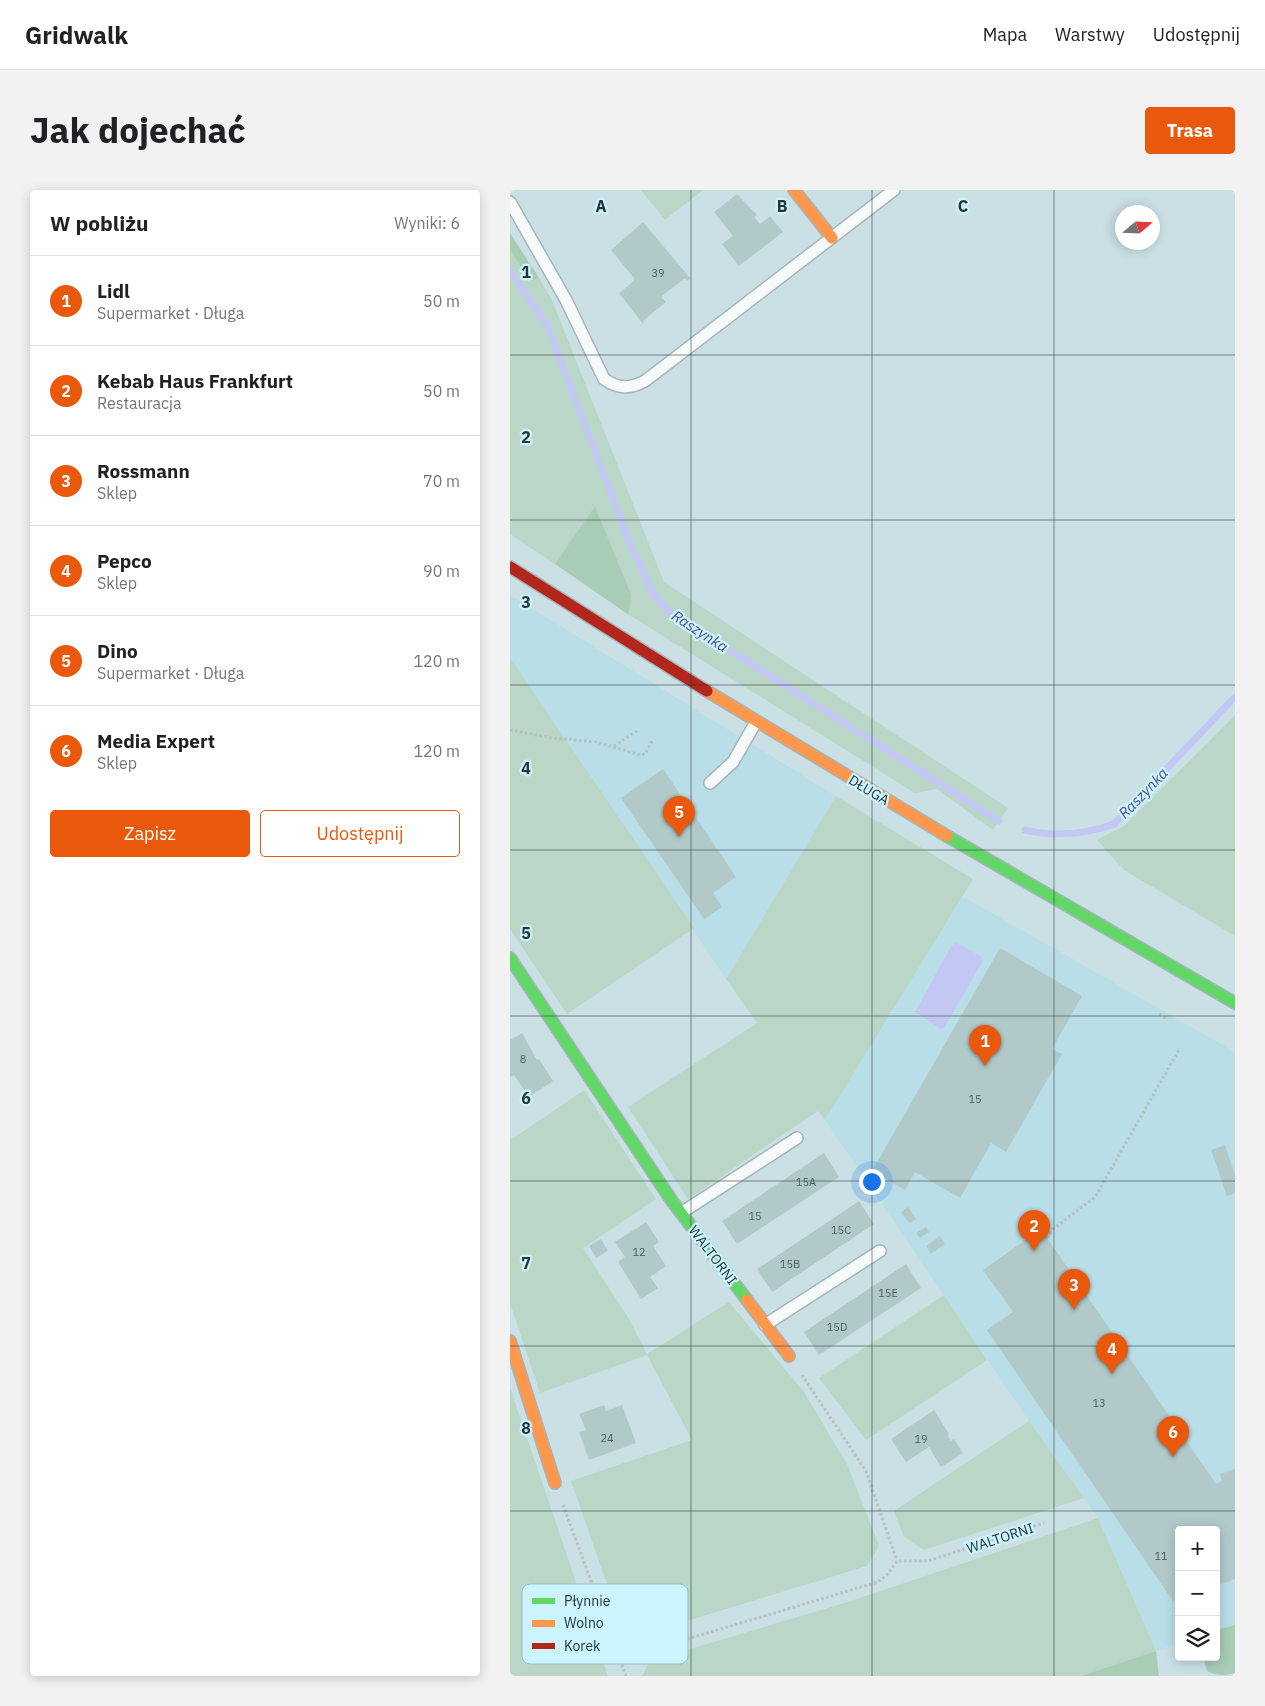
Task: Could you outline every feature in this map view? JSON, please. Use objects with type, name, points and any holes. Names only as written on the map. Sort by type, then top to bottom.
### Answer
[{"type":"street","points":[[794,190],[832,238]]},
{"type":"street","name":"DŁUGA","points":[[510,567],[756,722],[995,865],[1235,1003]]},
{"type":"street","name":"WALTORNI","points":[[510,958],[681,1214],[788,1356]]},
{"type":"street","points":[[510,1341],[555,1483]]},
{"type":"lane","points":[[510,202],[566,300],[604,379],[613,385],[626,388],[646,381],[894,190]]},
{"type":"lane","points":[[710,783],[733,762],[756,722]]},
{"type":"lane","points":[[681,1214],[797,1138]]},
{"type":"lane","points":[[765,1325],[880,1251]]},
{"type":"path","points":[[510,730],[552,738],[585,740],[613,746],[640,755],[645,754],[652,741]]},
{"type":"path","points":[[613,746],[637,731]]},
{"type":"path","points":[[1159,1014],[1167,1019]]},
{"type":"path","points":[[1047,1238],[1053,1229],[1096,1197],[1180,1048]]},
{"type":"path","points":[[688,1639],[878,1582],[887,1575],[897,1561],[866,1471],[788,1356]]},
{"type":"path","points":[[555,1483],[592,1584]]},
{"type":"path","name":"WALTORNI","points":[[897,1561],[928,1561],[1044,1523]]},
{"type":"path","points":[[622,1664],[626,1676]]},
{"type":"shaded area","points":[[510,595],[836,796],[726,979],[510,658]]},
{"type":"shaded area","points":[[962,896],[1235,1052],[1235,1625],[1220,1629],[1220,1526],[1175,1526],[1175,1644],[1156,1651],[1098,1518],[1029,1421],[825,1120]]},
{"type":"green space","points":[[641,190],[703,190],[665,220]]},
{"type":"green space","points":[[510,233],[539,278],[531,281],[510,251]]},
{"type":"green space","points":[[510,251],[531,281],[539,278],[552,300],[664,582],[1008,808],[993,830],[937,789],[915,793],[629,615],[631,594],[595,506],[555,564],[510,534]]},
{"type":"green space","points":[[595,506],[631,594],[629,615],[555,564]]},
{"type":"green space","points":[[510,658],[694,928],[567,1014],[510,929]]},
{"type":"green space","points":[[1235,715],[1235,936],[1124,870],[1097,840],[1124,826]]},
{"type":"green space","points":[[836,796],[973,879],[825,1120],[818,1111],[688,1199],[628,1107],[757,1023],[726,979]]},
{"type":"green space","points":[[584,1090],[656,1199],[583,1248],[629,1319],[647,1354],[729,1302],[804,1392],[848,1466],[879,1546],[867,1566],[688,1621],[688,1584],[607,1584],[571,1481],[692,1440],[647,1355],[540,1393],[510,1303],[510,1137],[512,1139]]},
{"type":"green space","points":[[944,1295],[987,1360],[866,1440],[819,1378]]},
{"type":"green space","points":[[510,1388],[577,1584],[522,1584],[522,1664],[604,1664],[608,1676],[510,1676]]},
{"type":"green space","points":[[1029,1421],[1084,1498],[924,1550],[904,1537],[894,1511]]},
{"type":"green space","points":[[1098,1518],[1156,1651],[1081,1676],[642,1676],[648,1664],[688,1664],[688,1650],[851,1601]]},
{"type":"green space","points":[[1235,1625],[1235,1673],[1227,1675],[1214,1674],[1207,1671],[1204,1661],[1220,1661],[1220,1629]]},
{"type":"green space","points":[[1156,1651],[1159,1676],[1081,1676]]},
{"type":"water","points":[[957,943],[981,956],[982,962],[944,1028],[941,1029],[915,1012],[952,945]]},
{"type":"building","points":[[737,194],[757,215],[754,217],[760,224],[770,216],[783,232],[739,266],[722,244],[733,236],[714,212]]},
{"type":"building","points":[[643,222],[691,279],[687,281],[685,278],[661,297],[666,302],[644,320],[643,324],[619,293],[634,281],[634,278],[611,250]]},
{"type":"building","points":[[663,769],[736,877],[713,893],[722,907],[704,919],[621,798]]},
{"type":"building","points":[[1000,948],[1082,996],[1052,1049],[1062,1054],[1006,1152],[991,1143],[960,1198],[915,1172],[905,1190],[872,1171]]},
{"type":"building","points":[[522,1033],[537,1060],[539,1059],[553,1081],[529,1097],[514,1075],[511,1077],[510,1075],[510,1040]]},
{"type":"building","points":[[1225,1145],[1235,1175],[1235,1193],[1227,1196],[1211,1150]]},
{"type":"building","points":[[824,1153],[839,1177],[737,1244],[722,1221]]},
{"type":"building","points":[[859,1201],[874,1224],[772,1292],[757,1269]]},
{"type":"building","points":[[908,1207],[916,1219],[909,1223],[901,1212]]},
{"type":"building","points":[[646,1222],[659,1242],[653,1246],[666,1266],[650,1277],[658,1288],[641,1299],[618,1262],[625,1257],[615,1242]]},
{"type":"building","points":[[926,1227],[929,1232],[920,1238],[916,1233]]},
{"type":"building","points":[[1041,1229],[1216,1484],[1222,1481],[1220,1474],[1235,1469],[1235,1579],[1220,1585],[1220,1526],[1175,1526],[1175,1600],[1173,1601],[987,1330],[1013,1312],[983,1270]]},
{"type":"building","points":[[940,1236],[945,1244],[931,1254],[926,1246]]},
{"type":"building","points":[[601,1239],[608,1251],[596,1258],[589,1246]]},
{"type":"building","points":[[906,1264],[921,1288],[819,1355],[804,1332]]},
{"type":"building","points":[[604,1405],[606,1411],[622,1405],[636,1443],[589,1460],[579,1432],[586,1430],[579,1414]]},
{"type":"building","points":[[934,1410],[949,1434],[951,1441],[954,1439],[963,1453],[941,1467],[929,1447],[906,1462],[891,1439]]},
{"type":"waterway","name":"Raszynka","points":[[510,271],[547,325],[631,546],[653,594],[669,612],[999,821]]},
{"type":"waterway","name":"Raszynka","points":[[1025,830],[1059,834],[1081,832],[1114,824],[1235,697]]},
{"type":"traffic: fast","points":[[947,836],[1235,1003]]},
{"type":"traffic: fast","points":[[510,958],[672,1201],[747,1300]]},
{"type":"traffic: slow","points":[[794,190],[832,238]]},
{"type":"traffic: slow","points":[[707,691],[947,836]]},
{"type":"traffic: slow","points":[[747,1300],[789,1356]]},
{"type":"traffic: slow","points":[[510,1341],[555,1483]]},
{"type":"traffic: jam","points":[[510,567],[707,691]]},
{"type":"place","name":"Dino","points":[[679,837]]},
{"type":"place","name":"Lidl","points":[[985,1066]]},
{"type":"place","name":"Kebab Haus Frankfurt","points":[[1034,1251]]},
{"type":"place","name":"Rossmann","points":[[1074,1310]]},
{"type":"place","name":"Pepco","points":[[1112,1374]]},
{"type":"place","name":"Media Expert","points":[[1173,1457]]}]
